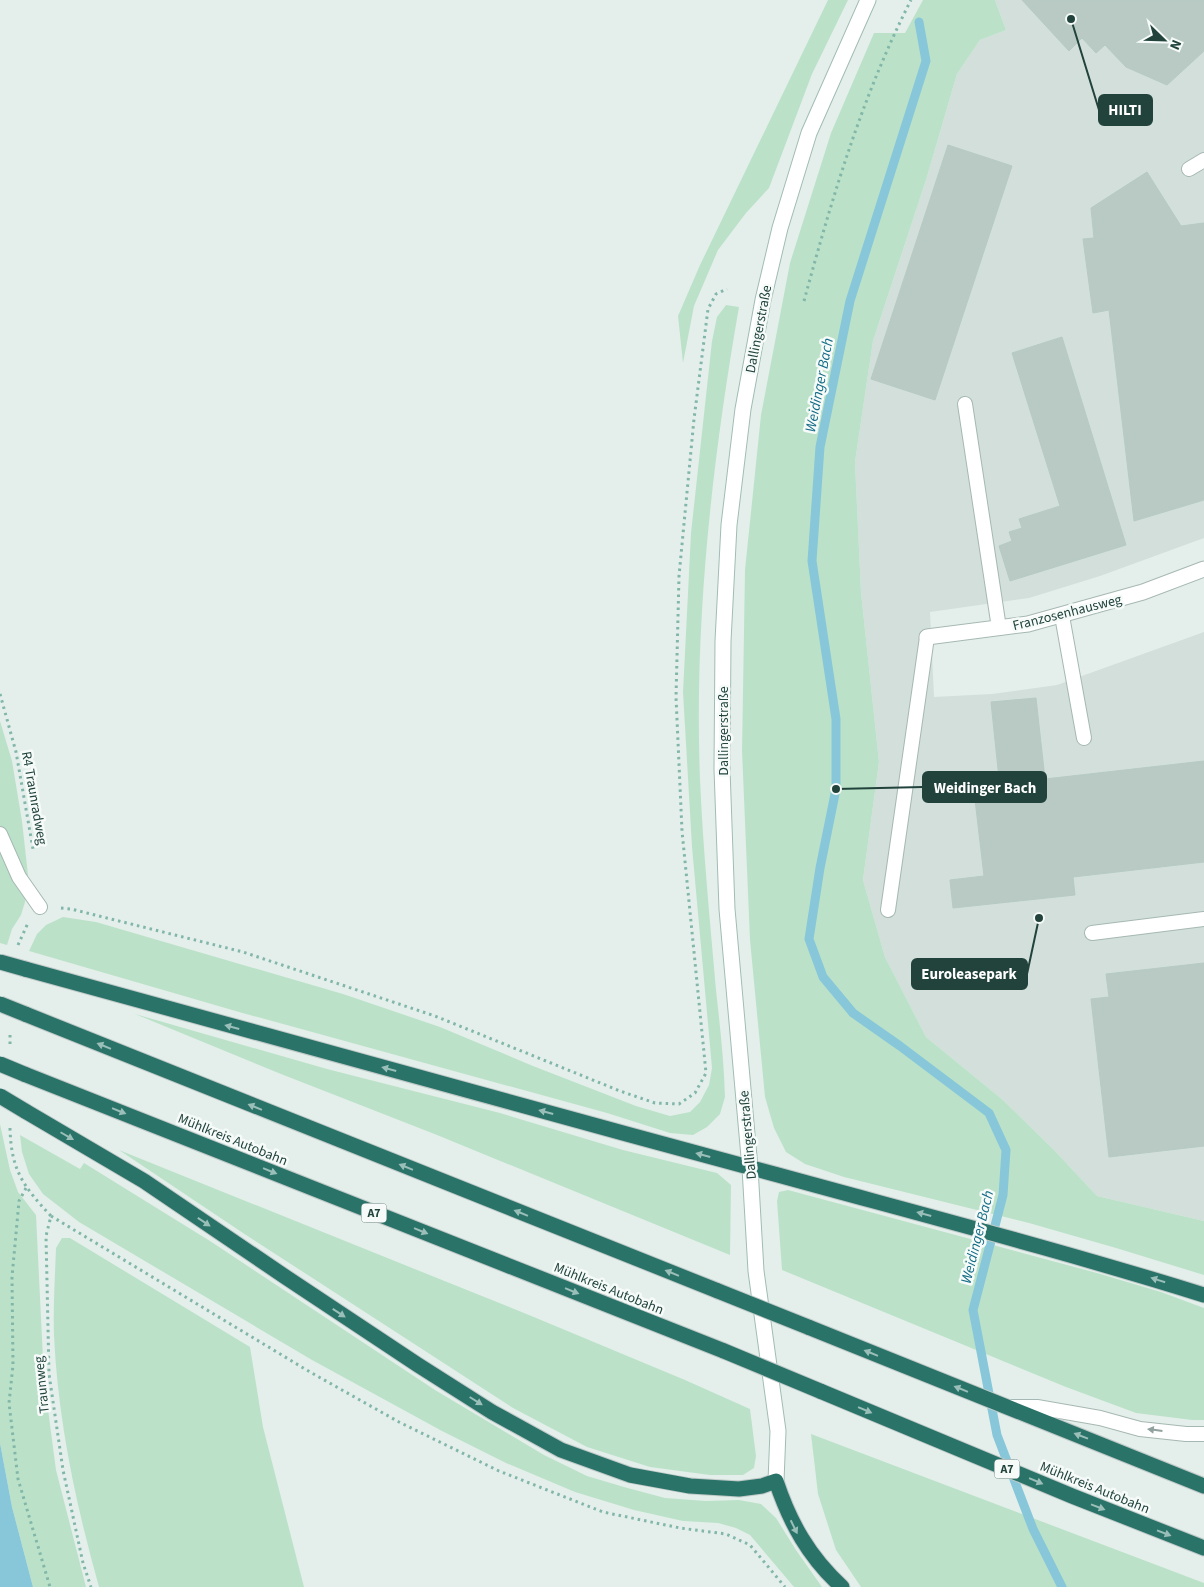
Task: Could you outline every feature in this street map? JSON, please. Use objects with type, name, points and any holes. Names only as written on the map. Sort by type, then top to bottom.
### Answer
[{"type":"highway","points":[[0,962],[198,1018],[1120,1268],[1204,1295]]},
{"type":"highway","points":[[0,1004],[1204,1486]]},
{"type":"highway","name":"Mühlkreis Autobahn","points":[[0,1064],[724,1351],[1072,1496],[1204,1548]]},
{"type":"highway","points":[[0,1096],[144,1181],[418,1365],[492,1412],[561,1450],[630,1475],[690,1486],[739,1489],[762,1486],[776,1481],[785,1507],[798,1534],[831,1577],[842,1587]]},
{"type":"street","name":"Dallingerstraße","points":[[776,1481],[778,1431],[756,1271],[750,1168],[728,909],[723,778],[723,641],[729,525],[743,409],[763,300],[780,228],[809,133],[868,0]]},
{"type":"street","name":"Franzosenhausweg","points":[[927,637],[1028,624],[1062,616],[1143,592],[1204,569]]},
{"type":"lane","points":[[1189,169],[1204,160]]},
{"type":"lane","points":[[966,404],[999,628]]},
{"type":"lane","points":[[1062,616],[1084,738]]},
{"type":"lane","points":[[888,910],[927,637]]},
{"type":"lane","points":[[0,834],[19,877],[40,907]]},
{"type":"lane","points":[[1092,933],[1204,919]]},
{"type":"lane","points":[[1005,1407],[1037,1407],[1100,1418],[1140,1428],[1186,1434],[1204,1434]]},
{"type":"path","points":[[804,301],[836,189],[858,121],[889,44],[910,0]]},
{"type":"path","points":[[40,907],[71,909],[243,952],[435,1016],[620,1091],[655,1103],[679,1104],[695,1093],[706,1073],[682,831],[676,697],[679,586],[694,419],[708,309],[716,294],[727,289]]},
{"type":"path","name":"R4 Traunradweg","points":[[0,694],[16,752],[34,858]]},
{"type":"path","points":[[50,1587],[18,1479],[9,1403],[12,1365],[12,1276],[19,1201],[26,1188],[51,1216],[310,1372],[399,1422],[499,1472],[603,1512],[680,1528],[726,1534],[750,1545],[785,1587]]},
{"type":"path","name":"Traunweg","points":[[51,1216],[46,1236],[50,1374],[62,1470],[91,1587]]},
{"type":"shaded area","points":[[995,0],[1204,0],[1204,538],[1100,576],[1029,598],[930,612],[934,697],[992,694],[1057,685],[1204,632],[1204,1221],[1097,1196],[1003,1100],[926,1037],[885,957],[863,880],[879,762],[861,592],[855,462],[873,341],[926,180],[957,74],[980,40],[1006,30]]},
{"type":"green space","points":[[828,0],[848,0],[812,74],[769,188],[746,213],[718,250],[694,306],[683,363],[678,316],[700,265]]},
{"type":"green space","points":[[923,0],[995,0],[1006,30],[980,40],[957,74],[926,180],[873,341],[855,462],[861,592],[879,762],[863,880],[885,957],[926,1037],[1003,1100],[1097,1196],[1204,1221],[1204,1275],[1029,1223],[844,1177],[805,1164],[786,1152],[774,1128],[765,1097],[750,940],[742,751],[745,570],[761,415],[790,263],[831,133],[874,33],[905,33]]},
{"type":"green space","points":[[726,305],[739,307],[713,483],[707,542],[700,661],[701,806],[725,1097],[720,1114],[707,1127],[693,1135],[670,1133],[607,1113],[239,1012],[29,951],[37,934],[46,925],[63,917],[96,922],[343,994],[440,1027],[636,1106],[670,1116],[690,1112],[700,1102],[709,1085],[712,1068],[692,847],[683,692],[691,533],[712,341],[717,317]]},
{"type":"green space","points":[[0,721],[12,761],[22,821],[28,875],[25,902],[21,915],[12,929],[7,945],[0,943]]},
{"type":"green space","points":[[135,1014],[327,1069],[500,1113],[623,1150],[717,1173],[731,1185],[730,1255],[437,1135]]},
{"type":"green space","points":[[0,1124],[10,1170],[18,1192],[36,1215],[44,1379],[56,1470],[86,1587],[33,1587],[12,1507],[0,1443]]},
{"type":"green space","points":[[20,1135],[80,1169],[84,1163],[210,1241],[435,1390],[544,1455],[587,1476],[665,1498],[706,1501],[739,1500],[761,1504],[776,1518],[822,1587],[794,1587],[750,1535],[736,1528],[718,1523],[683,1521],[634,1510],[575,1492],[506,1463],[442,1431],[312,1360],[79,1222],[43,1194],[29,1174],[22,1152]]},
{"type":"green space","points":[[119,1150],[529,1315],[750,1409],[756,1456],[754,1468],[743,1475],[710,1475],[650,1467],[587,1447],[513,1408],[243,1233]]},
{"type":"green space","points":[[788,1190],[1097,1273],[1161,1292],[1204,1308],[1204,1420],[1136,1413],[1066,1387],[782,1270],[777,1201],[779,1192]]},
{"type":"green space","points":[[62,1238],[70,1238],[250,1347],[263,1427],[304,1587],[99,1587],[69,1463],[59,1400],[54,1314],[56,1248]]},
{"type":"green space","points":[[811,1434],[1204,1583],[1204,1587],[861,1587],[836,1550],[818,1494]]},
{"type":"water","points":[[0,1443],[12,1507],[33,1587],[0,1587]]},
{"type":"building","points":[[1022,0],[1204,0],[1204,51],[1167,85],[1126,67],[1105,45],[1096,53],[1082,38],[1069,51]]},
{"type":"building","points":[[948,145],[1012,166],[935,400],[871,379]]},
{"type":"building","points":[[1147,172],[1181,226],[1204,223],[1204,500],[1134,521],[1109,310],[1093,313],[1083,239],[1094,238],[1091,208]]},
{"type":"building","points":[[1062,337],[1126,545],[1010,581],[999,546],[1012,541],[1009,532],[1022,528],[1019,519],[1060,506],[1012,353]]},
{"type":"building","points":[[1036,698],[1045,779],[1204,761],[1204,862],[1073,877],[1075,895],[953,908],[950,880],[984,876],[974,791],[1000,788],[991,702]]},
{"type":"building","points":[[1204,963],[1204,1146],[1109,1157],[1091,999],[1109,997],[1106,974]]},
{"type":"waterway","name":"Weidinger Bach","points":[[919,22],[926,61],[850,301],[820,447],[812,561],[836,719],[836,789],[820,868],[809,939],[823,977],[853,1013],[989,1113],[1006,1150],[1003,1195],[973,1310],[997,1435],[1033,1529],[1062,1587]]},
{"type":"place","name":"HILTI","points":[[1071,19]]},
{"type":"place","name":"Weidinger Bach","points":[[836,789]]},
{"type":"place","name":"Euroleasepark","points":[[1039,918]]}]
